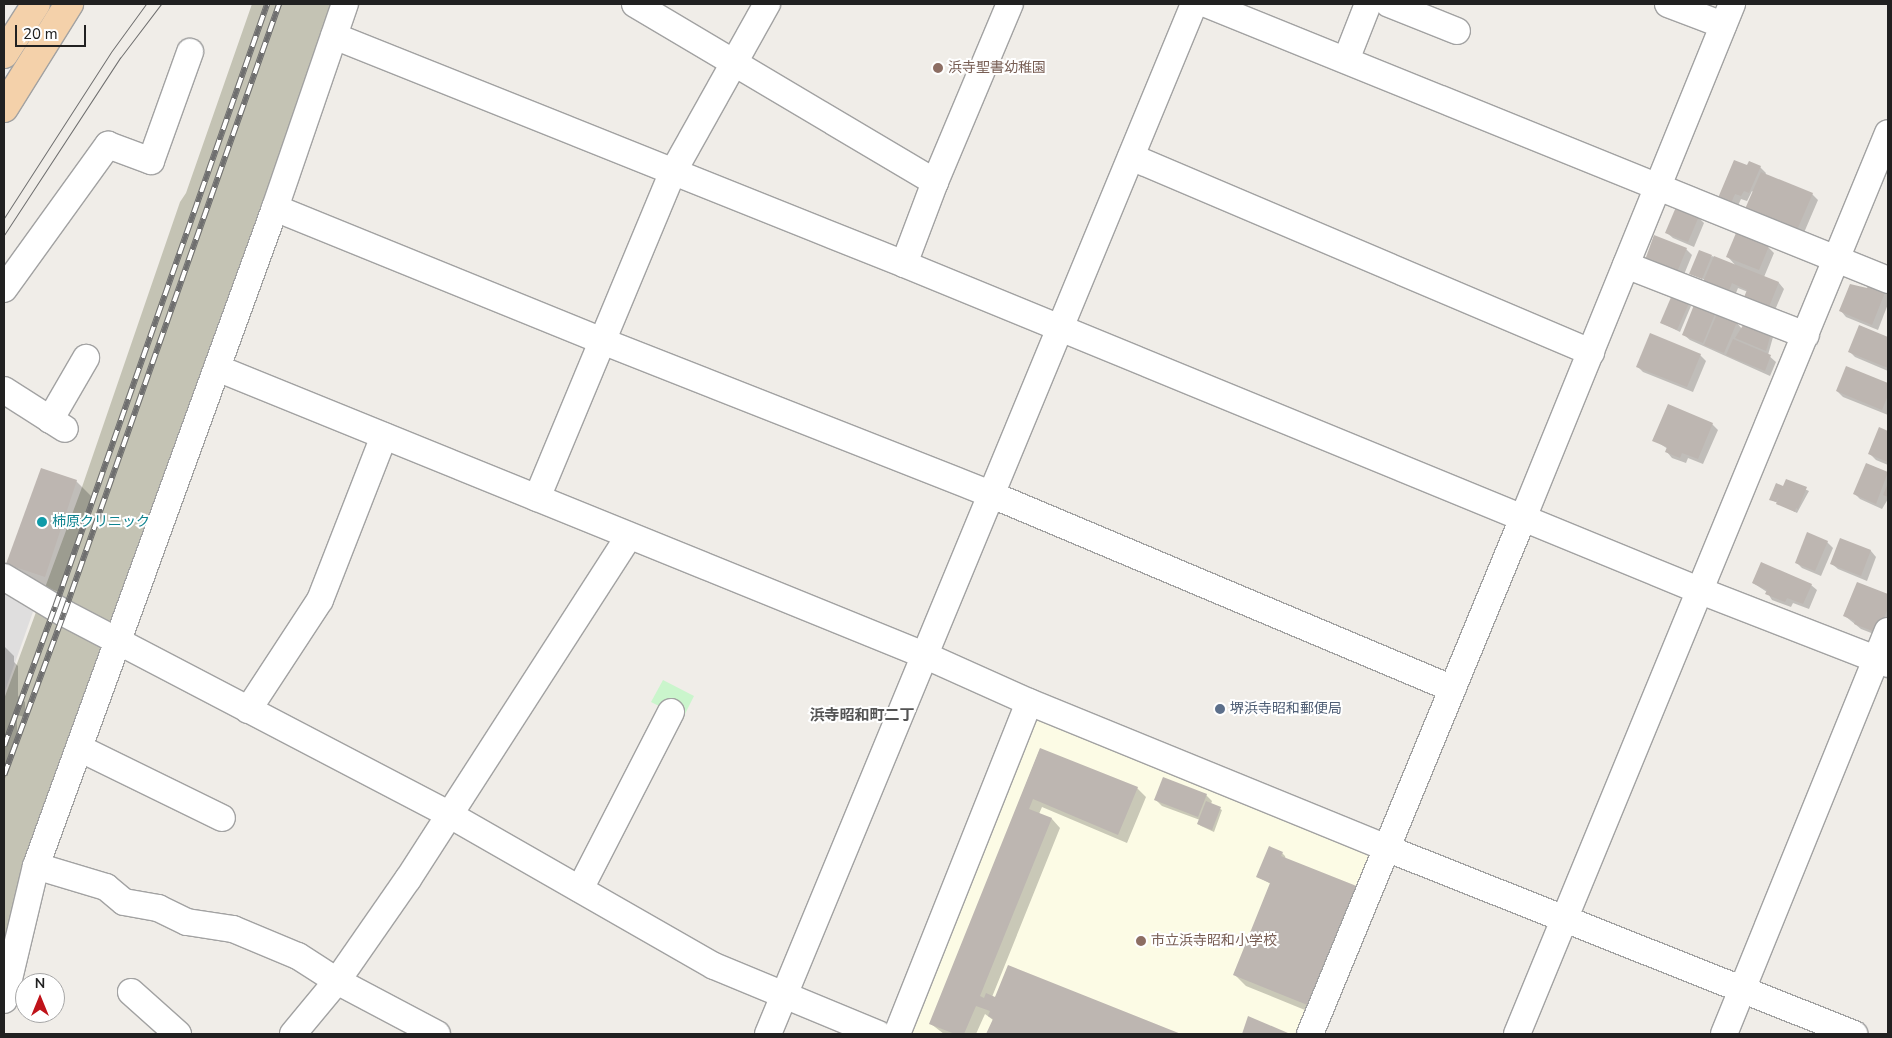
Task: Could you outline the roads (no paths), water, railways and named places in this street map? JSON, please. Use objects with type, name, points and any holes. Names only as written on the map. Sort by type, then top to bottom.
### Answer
[{"type":"main road","points":[[4,54],[36,4]]},
{"type":"main road","points":[[4,108],[69,4]]},
{"type":"street","points":[[4,1000],[36,866],[276,208],[345,4]]},
{"type":"street","points":[[635,4],[935,182]]},
{"type":"street","points":[[537,498],[672,172],[767,4]]},
{"type":"street","points":[[768,1034],[1193,4]]},
{"type":"street","points":[[1206,4],[1659,185],[1888,280]]},
{"type":"street","points":[[1346,60],[1368,4]]},
{"type":"street","points":[[1389,4],[1457,31]]},
{"type":"street","points":[[1310,1034],[1591,352],[1727,14],[1668,4]]},
{"type":"street","points":[[904,264],[1004,6]]},
{"type":"street","points":[[334,36],[904,264],[1701,591],[1882,662]]},
{"type":"street","points":[[4,289],[108,145],[151,161],[190,52]]},
{"type":"street","points":[[1517,1034],[1888,133]]},
{"type":"street","points":[[1131,157],[1591,352]]},
{"type":"street","points":[[276,208],[602,341],[990,494],[1453,688]]},
{"type":"street","points":[[1626,265],[1806,335]]},
{"type":"street","points":[[4,390],[57,424],[86,358]]},
{"type":"street","points":[[217,368],[924,655],[1029,702],[1386,848],[1854,1034]]},
{"type":"street","points":[[248,710],[320,600],[384,436]]},
{"type":"street","points":[[293,1034],[337,981],[450,816],[629,536]]},
{"type":"street","points":[[4,577],[64,613],[118,642],[450,816],[714,966],[878,1034]]},
{"type":"street","points":[[1724,1034],[1882,662],[1888,631]]},
{"type":"street","points":[[897,1034],[1029,702]]},
{"type":"street","points":[[580,889],[671,712]]},
{"type":"street","points":[[79,748],[222,818]]},
{"type":"street","points":[[36,866],[106,887],[124,902],[158,908],[187,922],[233,929],[298,956],[337,981],[396,1025],[437,1034]]},
{"type":"street","points":[[131,992],[178,1034]]},
{"type":"tram line","points":[[4,218],[111,52],[146,4]]},
{"type":"tram line","points":[[4,235],[120,58],[161,4]]},
{"type":"railway","points":[[4,746],[55,607],[267,4]]},
{"type":"railway","points":[[4,775],[64,613],[279,4]]},
{"type":"place","name":"浜寺聖書幼稚園","points":[[938,68]]},
{"type":"place","name":"柿原クリニック","points":[[42,522]]},
{"type":"place","name":"堺浜寺昭和郵便局","points":[[1220,709]]},
{"type":"place","name":"市立浜寺昭和小学校","points":[[1141,941]]},
{"type":"district","name":"浜寺昭和町二丁","points":[[862,716]]}]
